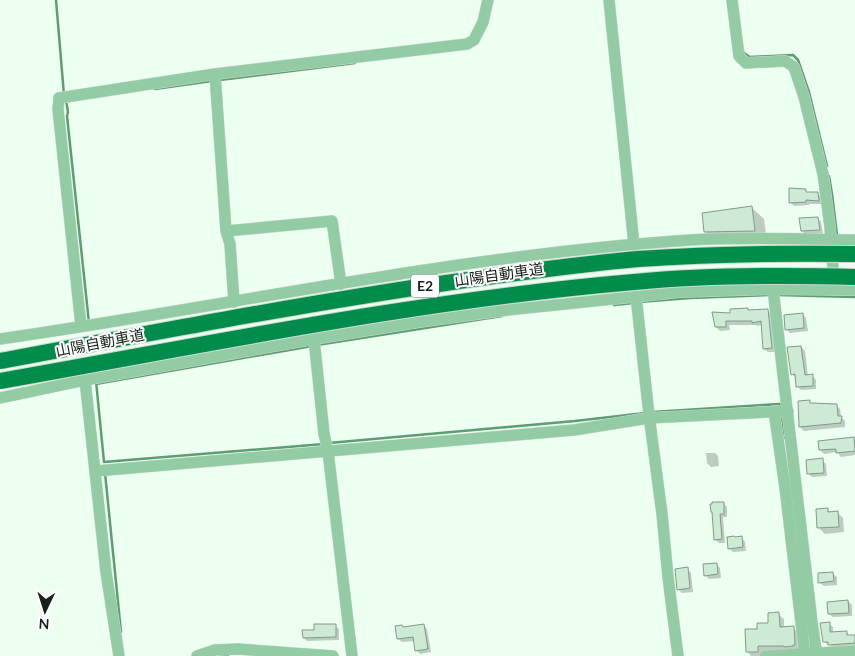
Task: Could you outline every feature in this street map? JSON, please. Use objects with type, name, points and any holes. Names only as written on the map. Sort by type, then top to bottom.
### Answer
[{"type":"highway","name":"山陽自動車道","points":[[0,361],[384,292],[525,271],[637,259],[707,255],[855,254]]},
{"type":"highway","name":"山陽自動車道","points":[[0,381],[378,314],[516,294],[718,276],[792,275],[855,277]]},
{"type":"street","points":[[87,325],[58,98],[216,79],[466,44],[474,40],[483,22],[488,0]]},
{"type":"street","points":[[609,0],[634,245]]},
{"type":"street","points":[[732,0],[739,56],[746,63],[785,61],[794,66],[804,97],[823,174],[835,240],[838,289]]},
{"type":"street","points":[[216,79],[226,231],[230,244],[234,302]]},
{"type":"street","points":[[226,231],[332,221],[341,284]]},
{"type":"street","points":[[0,339],[457,265],[549,253],[691,240],[855,240]]},
{"type":"street","points":[[0,398],[92,379],[315,343],[419,322],[490,312],[637,301],[680,292],[773,293],[838,289],[855,290]]},
{"type":"street","points":[[773,293],[781,411],[812,622],[810,654]]},
{"type":"street","points":[[637,301],[678,656]]},
{"type":"street","points":[[315,343],[352,656]]},
{"type":"street","points":[[92,379],[102,470],[106,572],[119,656]]},
{"type":"street","points":[[102,470],[327,446],[574,430],[649,414],[781,411]]},
{"type":"street","points":[[197,656],[215,650],[242,653],[333,656]]},
{"type":"street","points":[[765,656],[855,651]]},
{"type":"building","points":[[789,188],[806,189],[806,192],[818,192],[819,201],[806,200],[806,202],[789,203]]},
{"type":"building","points":[[752,206],[755,231],[704,232],[702,213]]},
{"type":"building","points":[[818,217],[820,230],[801,231],[799,218]]},
{"type":"building","points":[[748,308],[748,310],[768,309],[772,348],[763,349],[761,321],[752,323],[752,321],[726,321],[726,327],[715,327],[712,312],[730,313],[730,309]]},
{"type":"building","points":[[803,313],[804,328],[785,330],[784,315]]},
{"type":"building","points":[[801,346],[805,375],[813,374],[813,386],[796,387],[795,374],[791,375],[787,347]]},
{"type":"building","points":[[810,400],[810,403],[837,404],[838,416],[842,416],[841,423],[799,427],[798,401]]},
{"type":"building","points":[[854,437],[855,451],[836,453],[836,449],[819,450],[818,441]]},
{"type":"building","points":[[823,458],[824,473],[807,474],[806,460]]},
{"type":"building","points":[[712,502],[724,502],[724,514],[720,514],[722,539],[714,540],[710,504]]},
{"type":"building","points":[[828,508],[828,512],[838,511],[839,527],[817,528],[816,509]]},
{"type":"building","points":[[742,536],[743,547],[728,549],[727,537]]},
{"type":"building","points":[[717,563],[718,574],[704,576],[703,564]]},
{"type":"building","points":[[688,567],[690,588],[677,590],[675,569]]},
{"type":"building","points":[[833,572],[834,581],[818,583],[818,573]]},
{"type":"building","points":[[848,600],[849,613],[828,614],[827,602]]},
{"type":"building","points":[[779,612],[780,627],[794,626],[795,645],[784,647],[758,646],[758,652],[746,652],[745,629],[757,629],[757,623],[768,623],[768,613]]},
{"type":"building","points":[[830,622],[830,632],[847,631],[847,635],[855,635],[855,643],[828,645],[828,642],[823,642],[820,623]]},
{"type":"building","points":[[314,624],[336,624],[336,637],[303,638],[302,630],[314,630]]},
{"type":"building","points":[[424,624],[428,649],[415,651],[413,637],[397,639],[395,626],[402,625],[403,627]]},
{"type":"waterway","points":[[56,0],[64,95]]},
{"type":"waterway","points":[[743,51],[750,57],[793,55],[798,60],[809,92],[827,166]]},
{"type":"waterway","points":[[220,80],[355,63]]},
{"type":"waterway","points":[[155,89],[212,81]]},
{"type":"waterway","points":[[66,100],[89,323]]},
{"type":"waterway","points":[[829,176],[837,235]]},
{"type":"waterway","points":[[639,302],[769,295]]},
{"type":"waterway","points":[[777,295],[855,297]]},
{"type":"waterway","points":[[614,305],[634,303]]},
{"type":"waterway","points":[[317,345],[502,316]]},
{"type":"waterway","points":[[96,384],[312,346]]},
{"type":"waterway","points":[[96,381],[104,462],[324,444]]},
{"type":"waterway","points":[[652,412],[780,404],[781,409]]},
{"type":"waterway","points":[[329,443],[645,413]]},
{"type":"waterway","points":[[781,414],[785,438]]},
{"type":"waterway","points":[[105,473],[121,632]]},
{"type":"waterway","points":[[221,656],[228,656]]}]
